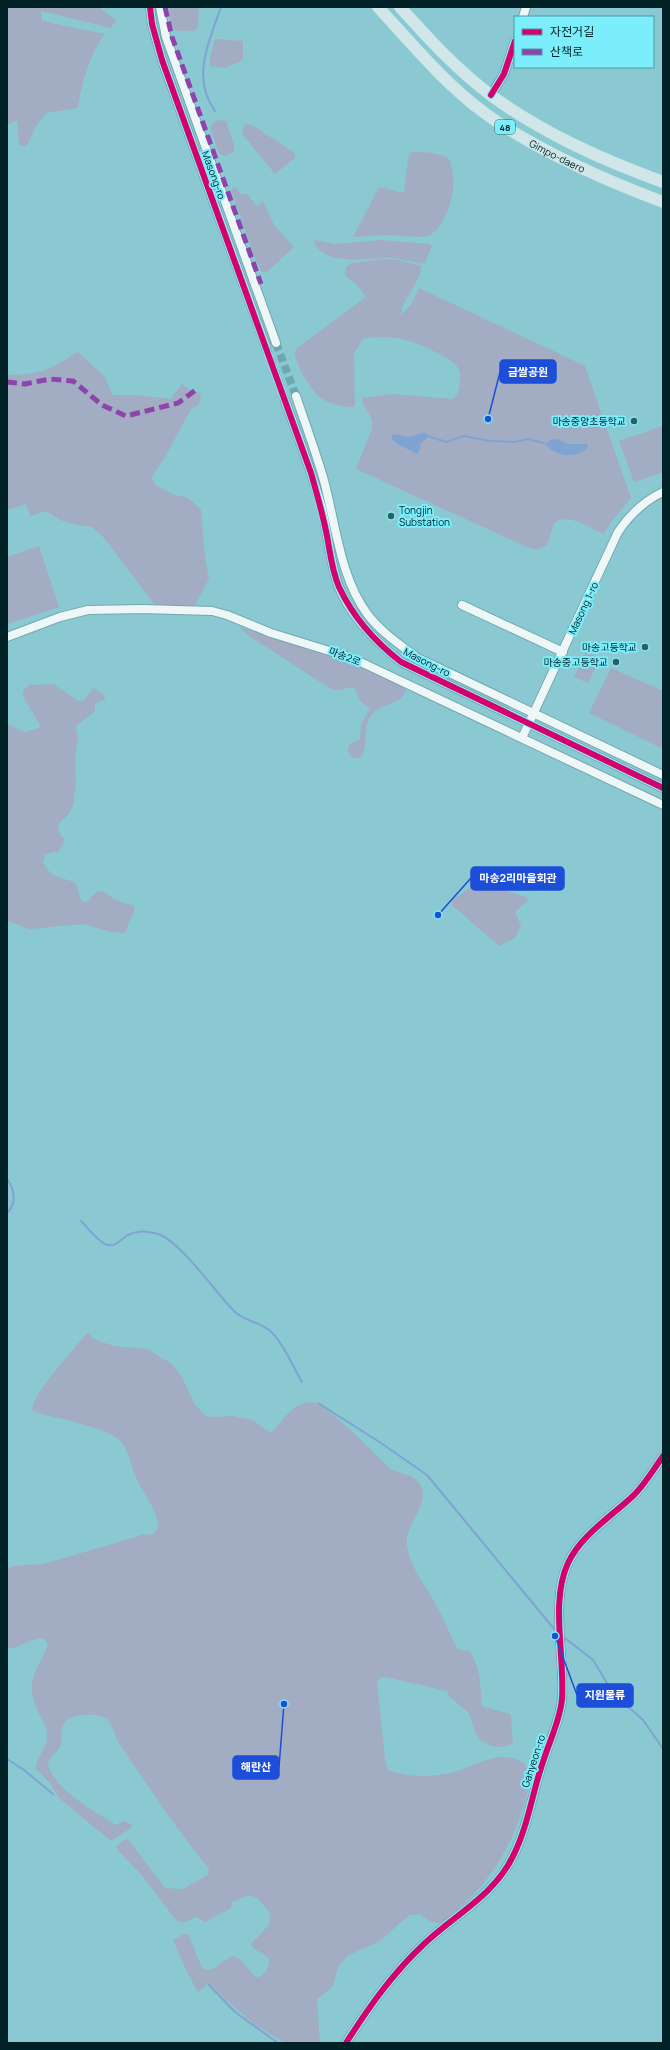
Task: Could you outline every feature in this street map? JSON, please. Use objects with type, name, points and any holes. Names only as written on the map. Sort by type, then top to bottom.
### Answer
[{"type":"main road","name":"Gimpo-daero","points":[[378,7],[440,74],[469,101],[502,126],[565,159],[663,202]]},
{"type":"main road","name":"Gimpo-daero","points":[[400,7],[435,46],[491,95],[518,113],[574,145],[663,182]]},
{"type":"street","name":"Masong-ro","points":[[150,7],[152,24],[162,60],[266,347]]},
{"type":"street","name":"Masong-ro","points":[[160,7],[166,37],[276,342]]},
{"type":"street","points":[[491,95],[504,74],[514,44]]},
{"type":"street","name":"Masong-ro","points":[[296,396],[323,476],[340,551],[351,585],[368,615],[389,637],[416,657],[663,775]]},
{"type":"street","name":"Masong-ro","points":[[286,401],[321,507],[338,586],[362,625],[382,647],[401,662],[663,788]]},
{"type":"street","name":"Masong 1-ro","points":[[522,738],[618,532],[637,509],[663,492]]},
{"type":"street","points":[[462,605],[563,652]]},
{"type":"street","name":"마송2로","points":[[7,637],[60,617],[88,610],[143,608],[212,611],[227,615],[271,633],[352,658],[663,805]]},
{"type":"street","name":"Gahyeon-ro","points":[[346,2043],[386,1983],[425,1942],[466,1909],[493,1884],[513,1857],[523,1831],[562,1702],[563,1678],[560,1595],[564,1573],[574,1553],[586,1538],[635,1494],[663,1456]]},
{"type":"shaded area","points":[[7,7],[99,7],[116,20],[111,28],[41,11],[42,21],[104,34],[94,52],[87,70],[78,108],[47,113],[38,123],[26,147],[19,144],[17,121],[8,124],[7,120]]},
{"type":"shaded area","points":[[169,7],[199,7],[198,28],[191,31],[176,30],[172,25]]},
{"type":"shaded area","points":[[215,39],[243,41],[243,60],[225,68],[210,66],[210,57]]},
{"type":"shaded area","points":[[218,120],[226,121],[234,145],[234,152],[225,156],[219,153],[211,131],[211,125]]},
{"type":"shaded area","points":[[246,124],[252,125],[295,153],[295,158],[275,174],[242,134],[243,128]]},
{"type":"shaded area","points":[[412,152],[437,154],[450,160],[453,177],[452,195],[448,210],[440,225],[435,231],[423,237],[387,235],[353,237],[379,187],[404,193],[408,158]]},
{"type":"shaded area","points":[[235,187],[242,195],[246,193],[257,206],[263,201],[274,225],[294,247],[267,272],[262,272],[255,258],[231,190]]},
{"type":"shaded area","points":[[314,240],[336,244],[381,240],[429,244],[432,246],[425,262],[422,264],[391,258],[340,259],[322,252],[315,245]]},
{"type":"shaded area","points":[[384,259],[398,260],[421,266],[418,279],[404,303],[401,315],[412,303],[419,288],[585,366],[631,498],[611,522],[604,534],[573,520],[560,520],[554,523],[547,545],[537,550],[529,548],[356,469],[372,429],[370,415],[364,406],[362,398],[393,394],[452,399],[457,394],[459,386],[460,371],[449,359],[413,342],[383,337],[363,339],[354,353],[355,407],[338,405],[322,399],[313,390],[303,376],[296,360],[296,349],[366,297],[358,286],[345,275],[346,267],[351,263]]},
{"type":"shaded area","points":[[78,352],[104,376],[113,395],[135,395],[171,399],[182,384],[190,390],[201,393],[199,405],[191,409],[152,479],[155,485],[175,495],[188,498],[201,510],[205,557],[209,579],[195,605],[155,605],[104,538],[92,527],[77,525],[60,520],[46,511],[30,516],[26,504],[7,510],[7,375],[28,374],[45,370]]},
{"type":"shaded area","points":[[663,426],[663,472],[634,482],[619,441]]},
{"type":"shaded area","points":[[39,546],[59,607],[7,624],[7,557]]},
{"type":"shaded area","points":[[239,626],[358,665],[399,684],[406,692],[398,700],[378,709],[373,713],[367,724],[364,751],[360,758],[353,758],[348,752],[348,749],[350,744],[360,740],[361,725],[370,708],[361,702],[354,687],[338,690],[331,689],[246,634]]},
{"type":"shaded area","points":[[586,651],[600,658],[588,683],[574,677]]},
{"type":"shaded area","points":[[611,668],[663,691],[663,743],[661,748],[589,713]]},
{"type":"shaded area","points":[[53,684],[78,701],[84,700],[93,688],[103,694],[105,700],[95,703],[95,711],[77,725],[76,728],[78,738],[75,757],[76,781],[73,805],[69,814],[60,822],[58,827],[61,836],[65,839],[58,853],[53,852],[45,855],[43,863],[52,875],[74,882],[83,902],[87,902],[96,892],[103,891],[115,900],[134,906],[135,909],[125,933],[112,932],[83,924],[30,929],[7,921],[7,724],[25,732],[39,728],[40,725],[23,696],[23,691],[29,685]]},
{"type":"shaded area","points":[[473,885],[505,890],[528,898],[528,901],[515,912],[521,926],[515,938],[499,946],[452,905],[452,901]]},
{"type":"shaded area","points":[[87,1333],[96,1340],[114,1346],[147,1349],[172,1364],[182,1377],[195,1405],[206,1416],[232,1416],[252,1420],[271,1433],[293,1409],[304,1403],[310,1402],[317,1404],[337,1418],[389,1468],[417,1480],[422,1489],[423,1496],[407,1539],[407,1546],[411,1561],[418,1576],[438,1609],[457,1649],[469,1651],[476,1663],[482,1705],[484,1707],[511,1714],[513,1744],[500,1747],[491,1746],[480,1740],[475,1732],[469,1713],[450,1697],[447,1691],[386,1677],[382,1677],[377,1681],[385,1758],[387,1768],[390,1771],[411,1775],[439,1775],[455,1772],[494,1758],[504,1757],[514,1758],[523,1763],[529,1770],[531,1778],[521,1814],[514,1832],[497,1864],[475,1893],[450,1916],[439,1923],[431,1922],[420,1914],[409,1915],[380,1941],[347,1956],[338,1967],[333,1986],[317,1999],[320,2043],[285,2043],[254,2024],[211,1985],[208,1984],[198,1992],[188,1974],[173,1940],[184,1934],[188,1934],[202,1968],[206,1970],[214,1968],[232,1956],[241,1960],[252,1974],[259,1977],[264,1974],[267,1969],[269,1958],[253,1948],[251,1944],[269,1925],[270,1913],[258,1899],[250,1895],[232,1902],[231,1908],[205,1922],[196,1917],[183,1923],[176,1920],[144,1878],[116,1848],[117,1846],[127,1838],[165,1888],[183,1889],[208,1875],[209,1869],[174,1824],[120,1745],[107,1719],[90,1714],[76,1716],[66,1721],[62,1728],[62,1742],[60,1747],[48,1763],[48,1766],[53,1776],[68,1793],[116,1825],[124,1821],[132,1825],[131,1828],[111,1841],[59,1798],[50,1783],[36,1769],[38,1760],[46,1744],[47,1731],[33,1699],[32,1683],[48,1645],[45,1639],[35,1639],[17,1647],[7,1649],[7,1571],[12,1566],[43,1564],[142,1535],[153,1534],[158,1528],[158,1522],[152,1505],[139,1484],[123,1444],[117,1438],[96,1428],[35,1412],[32,1409],[34,1401],[47,1381]]},
{"type":"water","points":[[426,433],[427,438],[421,443],[417,454],[396,443],[391,438],[393,434],[408,437]]},
{"type":"water","points":[[557,439],[568,444],[587,444],[588,447],[584,451],[573,455],[561,454],[550,449],[546,445],[550,440]]},
{"type":"waterway","points":[[215,111],[204,86],[203,73],[204,59],[221,7]]},
{"type":"waterway","points":[[425,435],[446,442],[464,436],[490,441],[515,442],[528,439],[547,444]]},
{"type":"waterway","points":[[7,1179],[10,1183],[14,1196],[14,1201],[7,1213]]},
{"type":"waterway","points":[[81,1221],[98,1239],[109,1245],[115,1244],[132,1233],[140,1232],[155,1233],[167,1239],[187,1257],[235,1312],[244,1318],[261,1325],[274,1335],[286,1352],[302,1382]]},
{"type":"waterway","points":[[318,1403],[381,1443],[427,1475],[555,1630]]},
{"type":"waterway","points":[[565,1638],[593,1660],[613,1693],[643,1720],[663,1749]]},
{"type":"waterway","points":[[7,1759],[24,1770],[53,1794]]},
{"type":"waterway","points":[[209,1985],[235,2012],[278,2043]]},
{"type":"tunnel","points":[[276,343],[296,396]]},
{"type":"tunnel","points":[[266,347],[285,401]]},
{"type":"marked path","points":[[165,7],[172,37],[261,284]]},
{"type":"marked path","points":[[7,382],[25,384],[50,379],[73,381],[102,405],[126,416],[178,403],[197,389]]},
{"type":"cycle path","points":[[150,7],[152,24],[162,60],[311,473],[324,520],[335,575],[339,587],[351,608],[373,637],[401,662],[663,788]]},
{"type":"cycle path","points":[[491,95],[504,74],[514,44]]},
{"type":"cycle path","points":[[346,2043],[372,2004],[412,1955],[435,1934],[485,1894],[505,1870],[513,1856],[526,1822],[545,1754],[557,1723],[561,1707],[562,1682],[559,1612],[563,1578],[568,1563],[589,1535],[638,1491],[663,1456]]},
{"type":"place","name":"금쌀공원","points":[[488,419]]},
{"type":"place","name":"마송중앙초등학교","points":[[634,421]]},
{"type":"place","name":"Tongjin Substation","points":[[391,516]]},
{"type":"place","name":"마송고등학교","points":[[645,647]]},
{"type":"place","name":"마송중고등학교","points":[[616,662]]},
{"type":"place","name":"마송2리마을회관","points":[[438,915]]},
{"type":"place","name":"지원물류","points":[[555,1636]]},
{"type":"place","name":"해란산","points":[[284,1704]]}]
